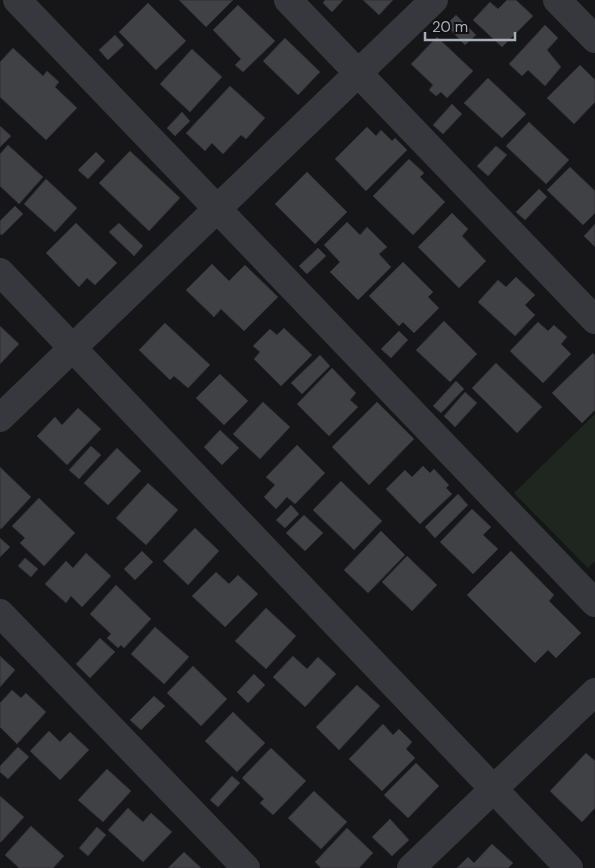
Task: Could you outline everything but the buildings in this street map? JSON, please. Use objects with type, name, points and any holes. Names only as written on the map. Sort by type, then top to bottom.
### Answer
[{"type":"street","points":[[17,0],[595,603]]},
{"type":"street","points":[[288,0],[595,320]]},
{"type":"street","points":[[0,418],[434,0]]},
{"type":"street","points":[[557,0],[595,39]]},
{"type":"street","points":[[0,272],[569,868]]},
{"type":"street","points":[[0,613],[246,868]]},
{"type":"street","points":[[410,868],[595,692]]},
{"type":"shaded area","points":[[595,414],[595,561],[588,568],[514,493]]}]
